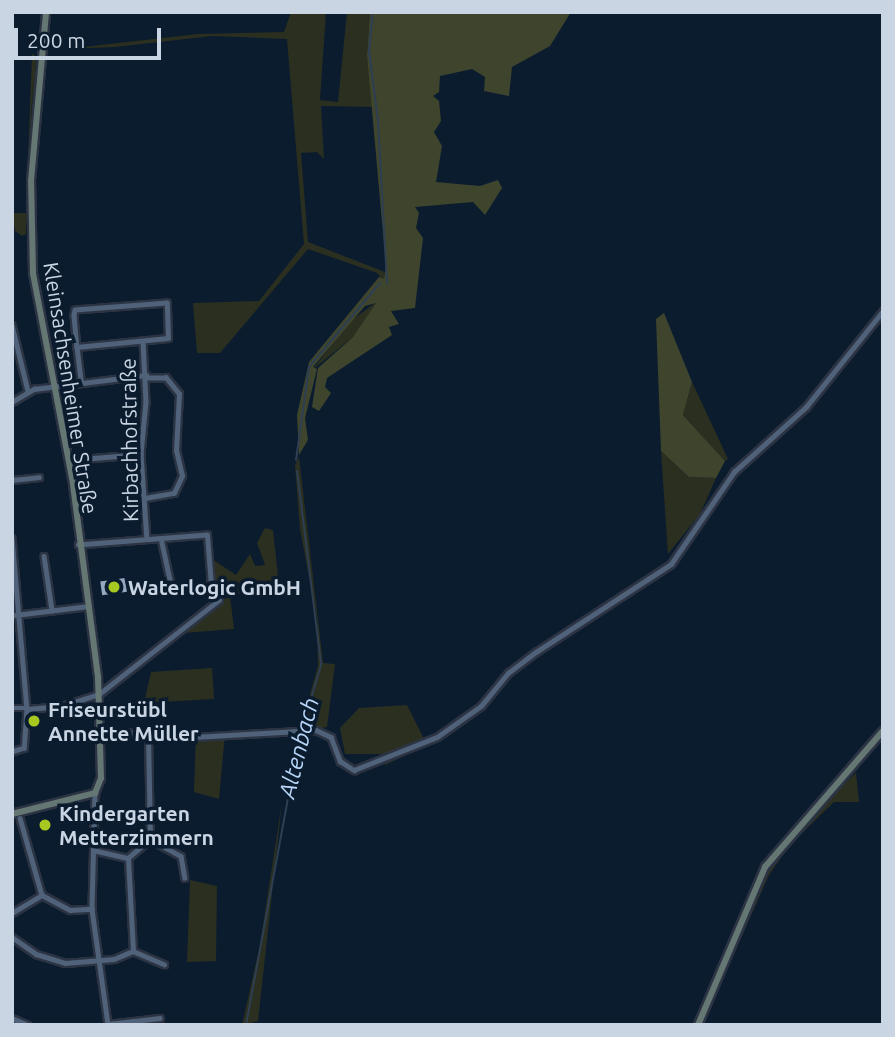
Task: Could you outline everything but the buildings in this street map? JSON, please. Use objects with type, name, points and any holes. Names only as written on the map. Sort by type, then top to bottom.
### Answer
[{"type":"main road","name":"Kleinsachsenheimer Straße","points":[[46,12],[30,209],[33,273],[52,386],[69,460],[99,694],[101,778],[95,793]]},
{"type":"main road","points":[[698,1025],[765,867],[883,731]]},
{"type":"main road","points":[[12,814],[95,793]]},
{"type":"street","points":[[77,347],[169,337],[166,301],[77,309],[77,347],[81,380]]},
{"type":"street","points":[[100,729],[148,737],[304,730],[328,734],[340,761],[355,770],[410,751],[481,706],[508,673],[536,652],[671,564],[734,472],[806,407],[883,311]]},
{"type":"street","points":[[13,325],[27,390]]},
{"type":"street","name":"Kirbachhofstraße","points":[[143,341],[146,377],[141,454],[147,538]]},
{"type":"street","points":[[12,402],[27,390],[81,380],[166,378],[179,394],[176,451],[182,476],[173,494],[145,498]]},
{"type":"street","points":[[69,460],[141,454]]},
{"type":"street","points":[[12,480],[39,477]]},
{"type":"street","points":[[12,708],[62,706],[99,694],[219,600],[211,585],[207,535],[78,545]]},
{"type":"street","points":[[12,538],[15,615],[27,708],[24,748],[12,752]]},
{"type":"street","points":[[161,538],[172,589]]},
{"type":"street","points":[[44,556],[52,610]]},
{"type":"street","points":[[15,615],[88,606]]},
{"type":"street","points":[[148,737],[150,839]]},
{"type":"street","points":[[95,793],[92,909],[107,1024],[160,1018]]},
{"type":"street","points":[[20,818],[42,895],[70,910],[92,909]]},
{"type":"street","points":[[128,858],[150,839]]},
{"type":"street","points":[[150,839],[181,856],[185,878]]},
{"type":"street","points":[[93,850],[128,858]]},
{"type":"street","points":[[128,858],[132,951]]},
{"type":"street","points":[[12,912],[42,895]]},
{"type":"street","points":[[12,937],[50,960],[97,961],[132,951],[164,964]]},
{"type":"street","points":[[12,1018],[28,1025]]},
{"type":"green space","points":[[291,12],[326,12],[320,100],[338,102],[347,12],[370,12],[367,55],[375,107],[321,106],[324,159],[317,152],[301,153],[308,242],[385,272],[384,281],[377,273],[308,249],[220,353],[197,353],[193,303],[259,301],[304,244],[287,39],[212,36],[115,47],[65,49],[198,34],[284,32]]},
{"type":"green space","points":[[370,12],[571,12],[550,46],[512,67],[509,96],[484,91],[485,77],[472,69],[440,76],[439,92],[433,96],[439,101],[441,121],[434,132],[442,146],[436,182],[480,186],[498,180],[502,188],[485,215],[473,202],[415,207],[419,213],[416,228],[423,238],[415,308],[391,311],[399,324],[389,327],[392,335],[327,378],[325,387],[331,393],[319,411],[312,407],[318,368],[353,337],[376,303],[365,306],[313,367],[317,369],[305,418],[308,440],[299,455],[297,415],[309,362],[379,277],[384,279],[386,266],[367,55]]},
{"type":"green space","points":[[32,54],[36,58],[29,234],[33,79],[26,234],[22,236],[15,231],[12,213],[26,213]]},
{"type":"green space","points":[[384,285],[373,309],[353,337],[312,370],[352,320],[375,303]]},
{"type":"green space","points":[[664,313],[692,382],[683,415],[725,461],[716,478],[689,477],[661,451],[656,319]]},
{"type":"green space","points":[[692,382],[728,459],[725,461],[683,415]]},
{"type":"green space","points":[[661,451],[689,477],[716,478],[700,514],[668,554]]},
{"type":"green space","points":[[299,457],[323,663],[335,664],[327,727],[322,728],[301,726],[318,666],[317,619],[300,529],[295,465]]},
{"type":"green space","points":[[265,528],[273,530],[279,585],[230,596],[234,629],[184,633],[221,599],[214,586],[212,559],[236,575],[250,554],[255,566],[265,565],[257,543]]},
{"type":"green space","points":[[212,668],[214,699],[144,703],[151,672]]},
{"type":"green space","points":[[407,705],[427,745],[385,765],[381,754],[345,754],[340,728],[359,708]]},
{"type":"green space","points":[[225,734],[219,799],[194,792],[196,735]]},
{"type":"green space","points":[[856,773],[859,802],[834,802],[790,845],[769,875],[734,954],[730,950],[766,870],[803,822]]},
{"type":"green space","points":[[282,802],[258,1021],[242,1025],[260,945]]},
{"type":"green space","points":[[190,880],[217,886],[216,961],[187,962]]},
{"type":"waterway","name":"Altenbach","points":[[373,12],[369,51],[378,120]]},
{"type":"waterway","name":"Altenbach","points":[[378,121],[387,283]]},
{"type":"waterway","name":"Altenbach","points":[[296,460],[309,367],[380,283]]},
{"type":"waterway","name":"Altenbach","points":[[297,471],[321,665],[302,729]]},
{"type":"waterway","name":"Altenbach","points":[[246,1025],[300,734]]},
{"type":"place","name":"Waterlogic GmbH","points":[[114,587]]},
{"type":"place","name":"Friseurstübl Annette Müller","points":[[34,721]]},
{"type":"place","name":"Kindergarten Metterzimmern","points":[[45,825]]}]
